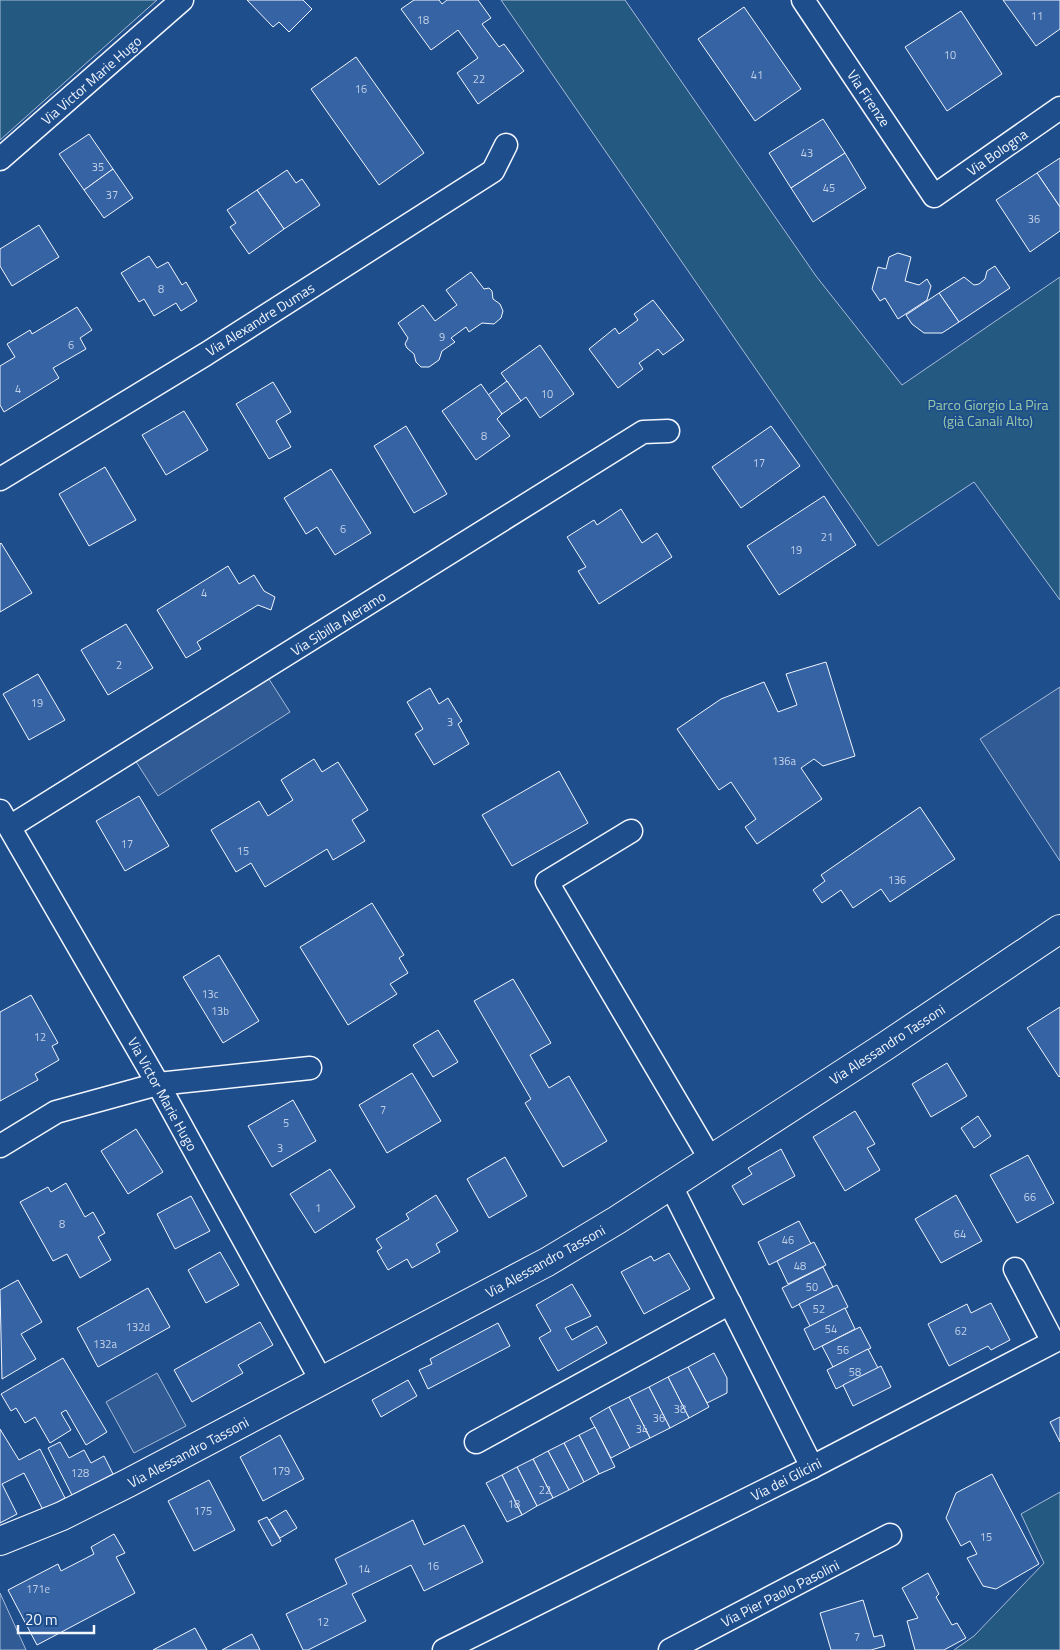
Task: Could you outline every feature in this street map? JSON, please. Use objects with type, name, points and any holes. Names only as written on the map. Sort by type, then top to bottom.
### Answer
[{"type":"street","name":"Via Victor Marie Hugo","points":[[0,159],[182,0]]},
{"type":"street","name":"Via Firenze","points":[[803,0],[934,196]]},
{"type":"street","name":"Via Bologna","points":[[934,196],[1060,108]]},
{"type":"street","name":"Via Alexandre Dumas","points":[[0,479],[206,354],[493,171],[506,145]]},
{"type":"street","name":"Via Sibilla Aleramo","points":[[3,817],[643,432],[668,431]]},
{"type":"street","name":"Via Victor Marie Hugo","points":[[3,817],[158,1084],[321,1380]]},
{"type":"street","points":[[631,831],[547,882],[711,1160]]},
{"type":"street","name":"Via Alessandro Tassoni","points":[[0,1541],[62,1516],[128,1484],[321,1380],[547,1262],[671,1186],[1060,929]]},
{"type":"street","points":[[0,1146],[56,1112],[158,1084],[310,1068]]},
{"type":"street","points":[[671,1186],[812,1467]]},
{"type":"street","name":"Via dei Glicini","points":[[456,1647],[1056,1345],[1015,1269]]},
{"type":"street","points":[[476,1442],[730,1304]]},
{"type":"street","name":"Via Pier Paolo Pasolini","points":[[670,1650],[890,1535]]},
{"type":"green space","points":[[0,0],[157,0],[0,140]]},
{"type":"green space","name":"Parco Giorgio La Pira (già Canali Alto)","points":[[501,0],[625,0],[816,276],[902,385],[1060,277],[1060,600],[974,482],[878,546]]},
{"type":"green space","points":[[1060,1492],[1060,1650],[954,1650],[974,1636],[1044,1563],[1021,1514]]},
{"type":"shaded area","points":[[267,676],[290,712],[158,796],[135,760]]},
{"type":"shaded area","points":[[1060,687],[1060,861],[980,739]]},
{"type":"shaded area","points":[[157,1373],[186,1426],[134,1453],[106,1402]]},
{"type":"shaded area","points":[[0,1593],[26,1650],[0,1650]]},
{"type":"building","points":[[247,0],[303,0],[312,9],[289,32],[279,22],[273,27]]},
{"type":"building","points":[[414,0],[439,0],[442,4],[447,0],[478,0],[491,18],[482,24],[499,47],[504,44],[524,71],[478,104],[457,73],[478,58],[458,30],[431,50],[401,9]]},
{"type":"building","points":[[1003,0],[1060,0],[1060,29],[1036,46]]},
{"type":"building","points":[[744,7],[801,89],[755,121],[698,39]]},
{"type":"building","points":[[961,11],[1002,74],[947,111],[905,47]]},
{"type":"building","points":[[356,57],[424,153],[379,185],[311,89]]},
{"type":"building","points":[[823,119],[845,153],[791,188],[769,153]]},
{"type":"building","points":[[89,134],[113,169],[84,190],[59,154]]},
{"type":"building","points":[[845,153],[866,188],[813,222],[791,188]]},
{"type":"building","points":[[1060,158],[1060,207],[1037,173]]},
{"type":"building","points":[[113,169],[133,198],[104,218],[84,190]]},
{"type":"building","points":[[287,170],[296,183],[302,179],[320,205],[284,229],[257,190]]},
{"type":"building","points":[[1037,173],[1060,207],[1060,231],[1030,252],[996,200]]},
{"type":"building","points":[[257,190],[284,229],[249,254],[230,227],[236,223],[227,210]]},
{"type":"building","points":[[39,225],[59,257],[12,286],[0,266],[0,249]]},
{"type":"building","points":[[898,253],[911,257],[905,281],[919,285],[927,279],[931,286],[927,300],[898,319],[885,298],[880,301],[872,289],[878,267],[886,269],[889,257]]},
{"type":"building","points":[[149,256],[157,268],[168,262],[182,285],[186,282],[197,301],[181,311],[176,303],[154,316],[144,299],[139,302],[121,273]]},
{"type":"building","points":[[995,266],[1010,288],[959,322],[939,293],[964,277],[974,285],[979,284],[985,279],[987,271]]},
{"type":"building","points":[[471,272],[484,289],[489,288],[492,291],[493,299],[500,304],[503,311],[501,318],[494,324],[482,323],[469,332],[466,327],[451,338],[455,342],[442,351],[439,360],[429,367],[421,367],[416,362],[414,354],[407,348],[405,344],[408,338],[398,323],[423,305],[435,321],[457,305],[446,290]]},
{"type":"building","points":[[939,293],[959,322],[942,333],[924,333],[912,324],[906,315]]},
{"type":"building","points":[[653,300],[684,340],[663,355],[658,349],[639,363],[643,369],[618,388],[589,349],[615,328],[619,334],[638,320],[634,314]]},
{"type":"building","points":[[77,307],[92,330],[80,338],[86,349],[53,368],[59,378],[4,412],[0,405],[0,366],[15,357],[7,344],[30,330],[32,334]]},
{"type":"building","points":[[540,345],[574,394],[540,418],[526,397],[521,401],[501,373]]},
{"type":"building","points":[[507,381],[521,401],[502,414],[488,395]]},
{"type":"building","points":[[273,382],[291,412],[276,421],[291,447],[269,459],[236,404]]},
{"type":"building","points":[[481,384],[502,414],[497,419],[510,436],[476,460],[442,411]]},
{"type":"building","points":[[184,411],[208,450],[166,475],[142,435]]},
{"type":"building","points":[[406,426],[447,494],[414,513],[374,446]]},
{"type":"building","points":[[771,426],[800,466],[741,508],[712,467]]},
{"type":"building","points":[[105,467],[136,520],[89,546],[59,494]]},
{"type":"building","points":[[331,469],[371,533],[335,555],[317,527],[306,534],[284,498]]},
{"type":"building","points":[[824,496],[856,545],[779,595],[747,546]]},
{"type":"building","points":[[621,509],[642,543],[657,533],[672,557],[599,604],[578,571],[586,567],[567,537],[594,520],[597,525]]},
{"type":"building","points":[[0,544],[32,593],[0,612]]},
{"type":"building","points":[[228,566],[239,584],[254,575],[264,591],[275,597],[271,610],[258,605],[197,642],[201,649],[186,658],[157,610]]},
{"type":"building","points":[[126,624],[153,668],[108,695],[81,650]]},
{"type":"building","points":[[826,662],[855,756],[823,766],[814,759],[801,768],[822,799],[757,844],[745,827],[756,819],[731,782],[719,790],[677,729],[721,699],[764,682],[778,712],[797,705],[786,674]]},
{"type":"building","points":[[38,674],[65,720],[29,740],[3,694]]},
{"type":"building","points":[[430,688],[439,704],[448,698],[462,721],[458,724],[469,744],[434,765],[415,734],[423,729],[407,702]]},
{"type":"building","points":[[314,759],[322,772],[338,762],[368,810],[352,820],[365,841],[333,860],[327,849],[265,887],[251,863],[236,872],[211,830],[259,801],[268,816],[293,800],[281,780]]},
{"type":"building","points":[[559,771],[588,823],[512,866],[482,815]]},
{"type":"building","points":[[139,796],[169,846],[125,871],[96,821]]},
{"type":"building","points":[[920,807],[955,859],[890,902],[881,889],[853,908],[841,890],[822,903],[813,890],[825,881],[821,875]]},
{"type":"building","points":[[372,903],[404,955],[399,958],[408,973],[390,984],[397,994],[348,1025],[300,947]]},
{"type":"building","points":[[219,955],[259,1021],[223,1043],[183,977]]},
{"type":"building","points":[[513,979],[551,1043],[530,1055],[549,1088],[569,1076],[607,1141],[563,1167],[525,1103],[531,1099],[474,1001]]},
{"type":"building","points":[[31,995],[58,1043],[52,1046],[59,1060],[35,1074],[38,1080],[0,1101],[0,1012]]},
{"type":"building","points":[[1060,1007],[1060,1076],[1059,1077],[1027,1028]]},
{"type":"building","points":[[438,1030],[458,1062],[433,1077],[413,1045]]},
{"type":"building","points":[[947,1063],[967,1096],[931,1117],[912,1084]]},
{"type":"building","points":[[412,1073],[441,1121],[387,1153],[359,1105]]},
{"type":"building","points":[[293,1100],[316,1141],[272,1167],[248,1126]]},
{"type":"building","points":[[855,1111],[875,1144],[867,1148],[880,1170],[845,1191],[813,1137]]},
{"type":"building","points":[[978,1116],[991,1136],[974,1148],[961,1128]]},
{"type":"building","points":[[136,1129],[163,1172],[128,1194],[101,1151]]},
{"type":"building","points":[[781,1149],[795,1176],[743,1205],[732,1186],[752,1174],[748,1168]]},
{"type":"building","points":[[1028,1155],[1054,1203],[1017,1223],[990,1175]]},
{"type":"building","points":[[505,1157],[527,1196],[489,1218],[467,1179]]},
{"type":"building","points":[[330,1169],[355,1207],[315,1233],[290,1194]]},
{"type":"building","points":[[66,1183],[85,1217],[93,1212],[105,1233],[98,1237],[111,1260],[80,1278],[67,1254],[53,1261],[20,1202],[48,1187],[51,1192]]},
{"type":"building","points":[[436,1195],[458,1231],[436,1244],[440,1252],[412,1268],[407,1259],[388,1270],[377,1251],[382,1248],[376,1239],[409,1219],[406,1214]]},
{"type":"building","points":[[956,1195],[982,1241],[941,1263],[915,1219]]},
{"type":"building","points":[[191,1196],[210,1231],[175,1249],[157,1214]]},
{"type":"building","points":[[799,1221],[811,1244],[769,1265],[758,1242]]},
{"type":"building","points":[[814,1242],[826,1265],[788,1284],[777,1261]]},
{"type":"building","points":[[220,1252],[239,1285],[206,1303],[188,1270]]},
{"type":"building","points":[[669,1253],[690,1289],[644,1314],[621,1272],[651,1256],[654,1261]]},
{"type":"building","points":[[823,1267],[833,1287],[792,1308],[782,1288]]},
{"type":"building","points":[[18,1280],[42,1322],[21,1334],[36,1359],[2,1379],[0,1290]]},
{"type":"building","points":[[572,1284],[591,1316],[565,1328],[572,1340],[597,1326],[607,1343],[558,1371],[539,1338],[551,1331],[536,1305]]},
{"type":"building","points":[[837,1285],[848,1307],[810,1326],[799,1304]]},
{"type":"building","points":[[148,1288],[170,1327],[98,1367],[77,1328]]},
{"type":"building","points":[[991,1303],[1010,1340],[991,1350],[988,1346],[949,1366],[928,1324],[967,1304],[971,1313]]},
{"type":"building","points":[[845,1308],[855,1329],[814,1350],[804,1329]]},
{"type":"building","points":[[260,1322],[273,1345],[238,1365],[243,1373],[192,1402],[174,1370]]},
{"type":"building","points":[[498,1323],[510,1346],[428,1389],[419,1370],[432,1364],[430,1359]]},
{"type":"building","points":[[860,1327],[871,1348],[833,1367],[822,1346]]},
{"type":"building","points":[[868,1349],[878,1368],[836,1389],[827,1370]]},
{"type":"building","points":[[714,1353],[727,1378],[727,1393],[707,1403],[688,1367]]},
{"type":"building","points":[[63,1358],[107,1432],[86,1445],[66,1410],[61,1413],[71,1430],[50,1443],[35,1417],[25,1423],[16,1408],[11,1411],[1,1394]]},
{"type":"building","points":[[881,1366],[891,1387],[853,1406],[843,1385]]},
{"type":"building","points":[[688,1367],[709,1407],[689,1418],[668,1377]]},
{"type":"building","points":[[668,1377],[689,1418],[670,1428],[649,1387]]},
{"type":"building","points":[[408,1380],[417,1396],[381,1417],[372,1400]]},
{"type":"building","points":[[649,1387],[670,1428],[650,1438],[629,1397]]},
{"type":"building","points":[[629,1397],[650,1438],[630,1448],[609,1407]]},
{"type":"building","points":[[609,1407],[630,1448],[611,1458],[590,1418]]},
{"type":"building","points":[[1060,1417],[1060,1442],[1050,1422]]},
{"type":"building","points":[[595,1427],[615,1467],[599,1474],[579,1435]]},
{"type":"building","points":[[0,1429],[19,1460],[40,1449],[65,1498],[43,1510],[24,1473],[2,1484],[17,1514],[0,1523]]},
{"type":"building","points":[[280,1435],[304,1479],[263,1501],[240,1457]]},
{"type":"building","points":[[579,1435],[599,1474],[584,1482],[564,1443]]},
{"type":"building","points":[[60,1442],[69,1458],[84,1450],[91,1463],[104,1456],[113,1474],[72,1495],[48,1448]]},
{"type":"building","points":[[564,1443],[584,1482],[569,1490],[548,1451]]},
{"type":"building","points":[[548,1451],[569,1490],[553,1498],[533,1459]]},
{"type":"building","points":[[533,1459],[553,1498],[537,1506],[517,1467]]},
{"type":"building","points":[[517,1467],[537,1506],[522,1515],[502,1475]]},
{"type":"building","points":[[992,1474],[1039,1564],[996,1589],[983,1586],[967,1558],[977,1554],[970,1541],[961,1546],[946,1518],[956,1493]]},
{"type":"building","points":[[502,1475],[522,1515],[507,1522],[486,1483]]},
{"type":"building","points":[[209,1480],[235,1530],[194,1551],[168,1501]]},
{"type":"building","points":[[286,1510],[297,1528],[280,1538],[269,1520]]},
{"type":"building","points":[[267,1517],[281,1541],[272,1546],[258,1521]]},
{"type":"building","points":[[413,1520],[424,1545],[464,1525],[483,1562],[424,1591],[411,1565],[352,1594],[366,1621],[308,1650],[303,1650],[286,1614],[347,1584],[335,1559]]},
{"type":"building","points":[[114,1534],[125,1553],[116,1557],[135,1593],[37,1645],[8,1590],[58,1564],[61,1571],[94,1554],[91,1547]]},
{"type":"building","points":[[928,1573],[939,1594],[936,1597],[952,1625],[957,1623],[966,1638],[944,1650],[915,1650],[907,1621],[918,1618],[902,1588]]},
{"type":"building","points":[[863,1600],[874,1637],[882,1635],[885,1646],[871,1650],[831,1650],[820,1613]]},
{"type":"building","points":[[195,1628],[207,1650],[153,1650]]},
{"type":"building","points":[[252,1634],[260,1650],[222,1650]]}]
